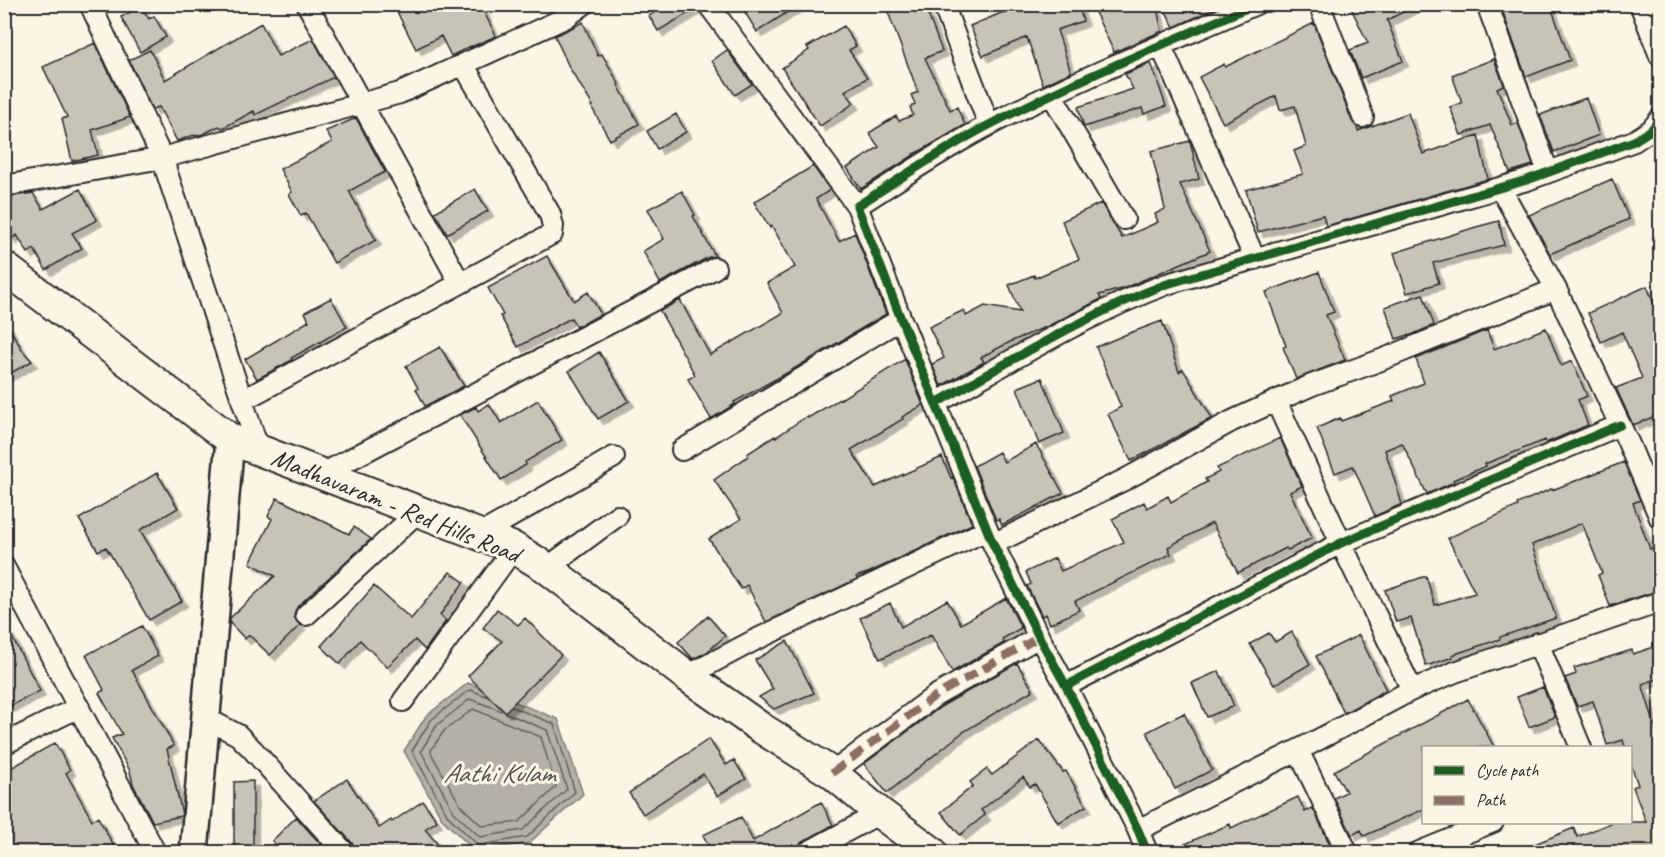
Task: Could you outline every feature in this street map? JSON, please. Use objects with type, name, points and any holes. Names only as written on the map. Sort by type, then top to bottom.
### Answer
[{"type":"main road","name":"Madhavaram - Red Hills Road","points":[[4,267],[230,439],[514,548],[547,568],[687,676],[761,728],[832,773],[932,852]]},
{"type":"street","points":[[90,4],[162,158],[260,450]]},
{"type":"street","points":[[307,4],[460,283]]},
{"type":"street","points":[[4,186],[162,158],[400,93],[564,18],[584,4]]},
{"type":"street","points":[[708,4],[857,206],[990,537],[1147,852]]},
{"type":"street","points":[[943,4],[989,125]]},
{"type":"street","points":[[857,206],[947,148],[989,125],[1052,94],[1256,4]]},
{"type":"street","points":[[1319,4],[1363,117]]},
{"type":"street","points":[[1487,4],[1548,172]]},
{"type":"street","points":[[1640,4],[1660,56]]},
{"type":"street","points":[[1161,46],[1254,259]]},
{"type":"street","points":[[243,400],[552,234],[550,214],[463,64]]},
{"type":"street","points":[[1052,94],[1124,219]]},
{"type":"street","points":[[936,404],[1085,321],[1167,284],[1501,189],[1634,141],[1651,130],[1660,119]]},
{"type":"street","points":[[1501,189],[1556,289],[1620,425],[1660,518]]},
{"type":"street","points":[[322,474],[715,268]]},
{"type":"street","points":[[687,676],[753,641],[1126,478],[1232,421],[1276,401],[1556,289]]},
{"type":"street","points":[[682,450],[901,319]]},
{"type":"street","points":[[1276,401],[1412,690]]},
{"type":"street","points":[[1066,686],[1341,543],[1620,425]]},
{"type":"street","points":[[194,852],[230,439]]},
{"type":"street","points":[[479,535],[614,457]]},
{"type":"street","points":[[306,615],[419,511]]},
{"type":"street","points":[[547,568],[617,516]]},
{"type":"street","points":[[403,701],[514,548]]},
{"type":"street","points":[[4,567],[155,852]]},
{"type":"street","points":[[1138,830],[1412,690],[1455,672],[1660,602]]},
{"type":"street","points":[[832,773],[935,696],[1039,637]]},
{"type":"street","points":[[1538,643],[1581,746]]},
{"type":"street","points":[[4,744],[79,707]]},
{"type":"street","points":[[207,719],[238,735],[344,852]]},
{"type":"street","points":[[1298,750],[1347,852]]},
{"type":"street","points":[[808,852],[880,813]]},
{"type":"street","points":[[1419,852],[1488,824]]},
{"type":"water","name":"Aathi Kulam","points":[[468,683],[558,719],[583,794],[529,843],[475,851],[443,820],[404,751],[426,716]]},
{"type":"building","points":[[393,4],[480,4],[496,36],[451,56],[441,36],[416,49]]},
{"type":"building","points":[[667,4],[696,4],[697,8],[658,31],[649,16]]},
{"type":"building","points":[[740,4],[800,4],[757,32]]},
{"type":"building","points":[[885,4],[924,4],[942,51],[925,58],[950,110],[957,107],[965,125],[913,154],[861,189],[847,168],[879,147],[869,133],[896,116],[899,121],[913,115],[910,107],[915,104],[911,95],[918,92]]},
{"type":"building","points":[[1023,4],[1078,4],[1083,21],[1057,30],[1071,72],[1043,85],[1027,37],[983,56],[970,26]]},
{"type":"building","points":[[1091,4],[1156,4],[1162,31],[1114,52]]},
{"type":"building","points":[[1162,4],[1225,4],[1174,27]]},
{"type":"building","points":[[1349,4],[1419,4],[1387,20],[1403,61],[1361,78],[1350,50],[1368,43]]},
{"type":"building","points":[[1500,4],[1550,4],[1570,60],[1526,77]]},
{"type":"building","points":[[141,6],[149,19],[154,16],[166,37],[140,52],[121,17]]},
{"type":"building","points":[[583,22],[598,56],[602,54],[639,124],[610,140],[591,106],[593,106],[569,67],[555,36]]},
{"type":"building","points":[[261,23],[278,56],[313,39],[334,77],[255,115],[254,111],[223,128],[219,126],[203,134],[177,141],[159,107],[152,109],[129,60],[150,50],[165,80]]},
{"type":"building","points":[[1314,23],[1358,131],[1408,113],[1423,154],[1478,135],[1488,179],[1326,226],[1323,215],[1258,232],[1246,190],[1303,174],[1294,151],[1306,146],[1295,106],[1280,110],[1276,96],[1223,123],[1199,77],[1224,64],[1225,67]]},
{"type":"building","points":[[844,26],[856,46],[849,50],[867,78],[845,91],[854,103],[820,126],[782,68],[809,50],[807,47]]},
{"type":"building","points":[[95,43],[130,117],[92,130],[98,155],[72,161],[62,119],[67,117],[43,67]]},
{"type":"building","points":[[727,50],[752,84],[735,95],[712,61]]},
{"type":"building","points":[[1494,59],[1504,85],[1497,88],[1512,125],[1518,123],[1533,165],[1510,172],[1490,125],[1461,135],[1450,107],[1462,103],[1452,75]]},
{"type":"building","points":[[1151,63],[1166,106],[1144,114],[1142,108],[1084,127],[1078,107],[1133,89],[1125,74]]},
{"type":"building","points":[[1586,98],[1599,135],[1554,152],[1540,115]]},
{"type":"building","points":[[676,114],[686,132],[657,149],[647,131]]},
{"type":"building","points":[[356,118],[385,172],[349,191],[376,240],[334,263],[306,213],[301,216],[289,194],[292,192],[280,169],[332,142],[326,131]]},
{"type":"building","points":[[1190,141],[1199,179],[1180,184],[1210,251],[1122,289],[1099,295],[1101,299],[981,357],[984,362],[941,386],[932,364],[944,358],[929,327],[964,310],[966,316],[985,306],[1020,312],[1009,285],[1034,275],[1035,278],[1079,259],[1062,221],[1101,203],[1122,238],[1158,222],[1155,214],[1165,209],[1151,151]]},
{"type":"building","points":[[813,166],[830,190],[816,199],[839,241],[855,233],[886,314],[734,402],[735,404],[711,419],[688,379],[695,375],[660,311],[680,300],[710,355],[783,313],[767,283],[795,267],[772,226],[770,228],[754,202]]},
{"type":"building","points":[[1612,179],[1629,219],[1550,254],[1529,215]]},
{"type":"building","points":[[80,189],[97,220],[72,233],[82,248],[46,270],[34,249],[28,253],[17,235],[11,239],[4,228],[4,202],[14,196],[33,193],[43,209]]},
{"type":"building","points":[[475,189],[488,211],[447,234],[435,212]]},
{"type":"building","points":[[682,191],[715,256],[660,283],[643,251],[664,239],[648,209]]},
{"type":"building","points":[[1499,221],[1504,245],[1433,263],[1439,283],[1407,293],[1394,253]]},
{"type":"building","points":[[547,256],[574,301],[588,292],[601,314],[577,327],[571,318],[518,347],[500,316],[503,315],[488,288]]},
{"type":"building","points":[[1319,272],[1334,312],[1326,315],[1345,360],[1296,379],[1283,347],[1286,346],[1266,292]]},
{"type":"building","points":[[1647,286],[1660,319],[1660,422],[1658,415],[1633,425],[1616,388],[1642,378],[1622,332],[1601,342],[1588,313]]},
{"type":"building","points":[[1423,294],[1434,325],[1396,339],[1385,307]]},
{"type":"building","points":[[331,298],[347,327],[257,379],[245,359],[309,321],[305,312]]},
{"type":"building","points":[[4,319],[23,351],[32,361],[4,377]]},
{"type":"building","points":[[1162,321],[1179,372],[1183,369],[1212,418],[1131,461],[1108,414],[1121,407],[1096,347]]},
{"type":"building","points":[[1546,328],[1561,366],[1572,361],[1587,396],[1578,400],[1588,425],[1546,443],[1545,440],[1485,464],[1486,466],[1427,494],[1402,443],[1385,450],[1402,504],[1375,516],[1353,466],[1335,473],[1317,428],[1340,418],[1341,421],[1394,401],[1392,396],[1424,383],[1416,359],[1487,330],[1494,349]]},
{"type":"building","points":[[440,347],[464,386],[425,406],[406,366]]},
{"type":"building","points":[[599,352],[629,401],[598,419],[569,371]]},
{"type":"building","points":[[905,359],[923,405],[851,450],[875,487],[942,457],[951,478],[953,477],[972,524],[856,577],[857,579],[766,622],[747,585],[741,589],[709,539],[741,519],[714,480],[775,436],[841,399]]},
{"type":"building","points":[[1042,378],[1064,433],[1039,444],[1017,388]]},
{"type":"building","points":[[538,400],[562,440],[525,462],[526,465],[501,480],[460,415],[476,407],[478,411],[489,404],[501,423]]},
{"type":"building","points":[[1280,438],[1302,486],[1290,492],[1312,538],[1288,550],[1286,548],[1238,573],[1212,523],[1168,547],[1171,554],[1075,601],[1079,610],[1050,624],[1046,614],[1042,616],[1027,586],[1031,584],[1026,572],[1055,558],[1061,571],[1124,542],[1112,519],[1144,502],[1147,508],[1168,496],[1171,502],[1207,482],[1205,479],[1219,472],[1217,468]]},
{"type":"building","points":[[1036,444],[1063,493],[1002,525],[999,519],[996,520],[974,466],[999,452],[1004,462]]},
{"type":"building","points":[[1624,462],[1640,500],[1633,503],[1650,549],[1653,548],[1660,566],[1660,590],[1610,606],[1598,575],[1602,573],[1582,523],[1532,545],[1556,618],[1426,666],[1411,618],[1396,622],[1385,590],[1426,576],[1435,605],[1475,593],[1448,538],[1551,489]]},
{"type":"building","points":[[157,473],[178,508],[140,530],[182,601],[149,620],[106,547],[98,551],[79,519]]},
{"type":"building","points":[[277,498],[349,534],[354,527],[371,539],[298,606],[294,617],[300,625],[270,655],[249,635],[245,639],[230,623],[230,618],[275,576],[250,563],[272,519],[268,516]]},
{"type":"building","points":[[450,572],[464,582],[440,615],[446,621],[425,650],[415,640],[387,667],[360,640],[340,664],[321,646],[374,586],[411,619]]},
{"type":"building","points":[[1006,598],[1021,628],[1002,639],[1004,643],[952,672],[931,635],[880,659],[860,618],[890,603],[901,627],[947,600],[961,624]]},
{"type":"building","points":[[497,609],[518,625],[525,618],[561,655],[505,712],[468,676],[502,641],[483,628]]},
{"type":"building","points":[[708,616],[725,636],[707,652],[693,659],[678,642]]},
{"type":"building","points":[[4,622],[40,691],[4,709]]},
{"type":"building","points":[[142,626],[158,656],[132,670],[174,746],[167,749],[182,814],[153,822],[112,738],[122,734],[99,693],[104,690],[86,655]]},
{"type":"building","points":[[1292,632],[1310,664],[1274,685],[1250,644],[1269,633],[1275,642]]},
{"type":"building","points":[[1359,635],[1386,690],[1344,713],[1316,656]]},
{"type":"building","points":[[787,641],[814,693],[774,709],[759,697],[773,689],[755,660]]},
{"type":"building","points":[[1660,645],[1660,678],[1642,684],[1660,741],[1660,852],[1515,852],[1574,828],[1577,837],[1608,824],[1646,822],[1633,787],[1638,785],[1632,768],[1632,746],[1625,746],[1623,740],[1607,745],[1593,701],[1577,706],[1565,678],[1576,674],[1574,668],[1632,650],[1633,654]]},
{"type":"building","points":[[1017,663],[1033,690],[963,732],[887,793],[864,764],[942,706]]},
{"type":"building","points":[[1219,671],[1234,706],[1207,717],[1192,683]]},
{"type":"building","points":[[1543,687],[1555,717],[1529,727],[1517,697]]},
{"type":"building","points":[[1468,699],[1493,746],[1422,746],[1422,810],[1364,836],[1361,830],[1352,835],[1334,798],[1346,792],[1334,771]]},
{"type":"building","points":[[1184,713],[1212,770],[1175,789],[1147,732]]},
{"type":"building","points":[[709,739],[726,765],[734,760],[746,779],[717,796],[703,774],[643,814],[629,793]]},
{"type":"building","points":[[1039,740],[1063,772],[1066,771],[1086,806],[1058,823],[1035,784],[1030,787],[1023,777],[981,810],[985,815],[960,835],[941,812],[973,786],[970,782],[987,769],[992,775]]},
{"type":"building","points":[[55,743],[70,770],[66,773],[92,820],[98,817],[117,852],[4,852],[4,772]]},
{"type":"building","points":[[347,779],[379,828],[423,801],[437,821],[425,829],[444,852],[356,852],[353,844],[314,801]]},
{"type":"building","points":[[253,781],[253,850],[234,850],[234,782]]},
{"type":"building","points":[[1298,797],[1305,812],[1313,808],[1330,845],[1315,852],[1167,852],[1230,824],[1231,828]]},
{"type":"building","points":[[821,802],[833,825],[802,842],[796,852],[712,852],[703,835],[741,817],[753,841]]},
{"type":"building","points":[[296,817],[328,852],[284,852],[272,841]]},
{"type":"marked path","points":[[832,773],[935,696],[1039,637]]},
{"type":"cycle path","points":[[1066,686],[993,544],[857,206],[972,134],[1022,108],[1256,4]]},
{"type":"cycle path","points":[[936,403],[1107,309],[1167,284],[1527,180],[1634,141],[1651,130],[1660,119]]},
{"type":"cycle path","points":[[1147,852],[1066,686],[1341,543],[1620,425]]}]
